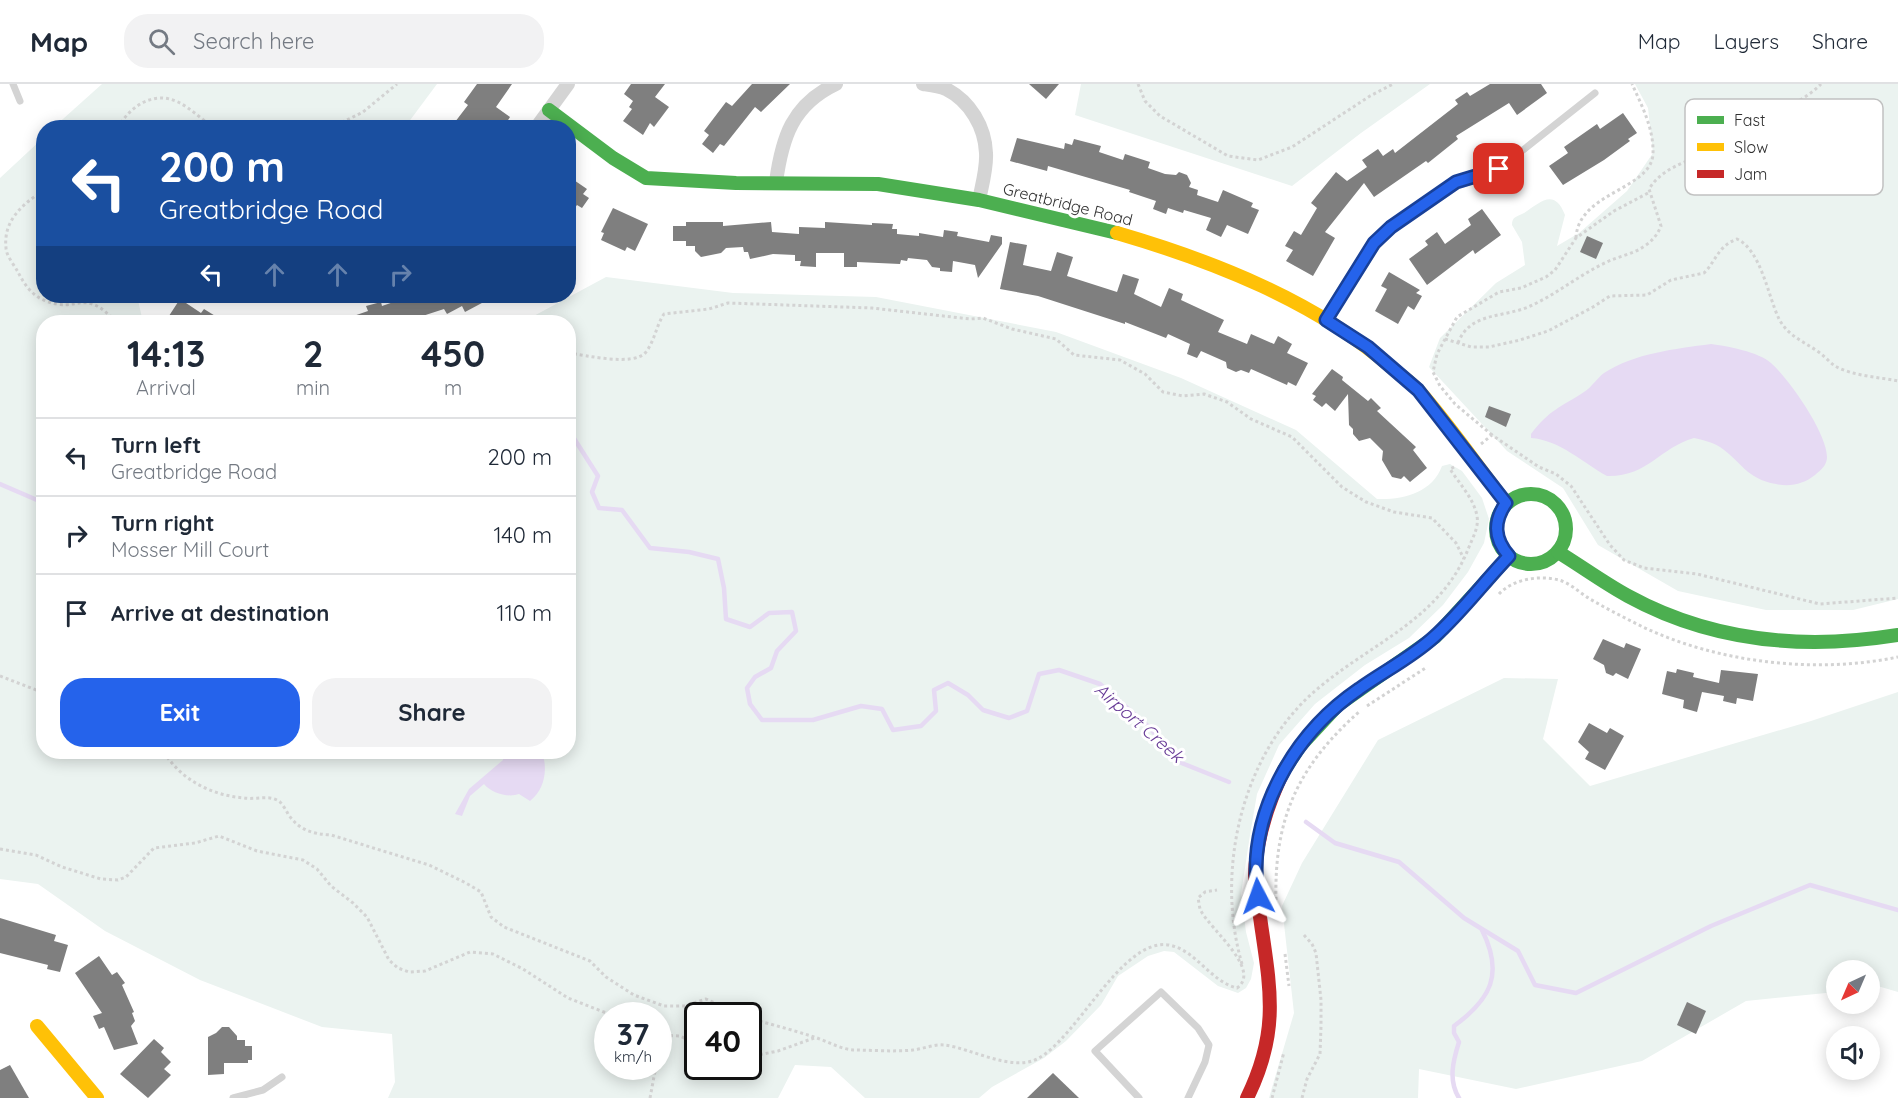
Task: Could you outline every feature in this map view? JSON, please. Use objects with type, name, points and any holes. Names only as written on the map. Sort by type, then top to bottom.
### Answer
[{"type":"street","points":[[542,120],[568,84]]},
{"type":"street","points":[[776,182],[780,147],[795,117],[818,93],[836,84]]},
{"type":"street","points":[[923,84],[945,88],[958,98],[970,109],[984,132],[986,156],[979,200]]},
{"type":"street","name":"Greatbridge Road","points":[[549,110],[562,120]]},
{"type":"street","name":"Greatbridge Road","points":[[576,130],[613,158],[646,178],[878,184],[979,200],[1091,225],[1166,247],[1253,283],[1326,320],[1368,347],[1418,390],[1506,503]]},
{"type":"street","points":[[1326,320],[1374,243],[1391,227],[1456,182],[1499,169]]},
{"type":"street","points":[[1523,494],[1535,494],[1547,497],[1558,506],[1565,517],[1566,535],[1558,552],[1539,564],[1518,562],[1509,556],[1500,546],[1496,535],[1499,514],[1506,503],[1523,494]]},
{"type":"street","points":[[1558,552],[1628,596],[1680,620],[1717,631],[1751,639],[1787,643],[1862,642],[1898,635]]},
{"type":"street","points":[[1247,1098],[1256,1082],[1271,1028],[1269,975],[1255,878],[1257,847],[1262,819],[1286,766],[1312,729],[1332,709],[1359,688],[1396,667],[1435,637],[1509,556]]},
{"type":"street","points":[[38,1026],[97,1098]]},
{"type":"lane","points":[[13,84],[20,101]]},
{"type":"lane","points":[[1499,169],[1595,93]]},
{"type":"lane","points":[[1139,1098],[1095,1051],[1161,992],[1198,1029],[1209,1045],[1205,1062],[1188,1098]]},
{"type":"lane","points":[[233,1098],[263,1090],[282,1077]]},
{"type":"path","points":[[347,120],[363,112],[397,84]]},
{"type":"path","points":[[1138,84],[1145,101],[1160,116],[1228,156],[1258,160],[1292,147],[1370,96],[1393,84]]},
{"type":"path","points":[[1576,238],[1576,226],[1587,212],[1618,189],[1634,182],[1652,163],[1650,125],[1632,84]]},
{"type":"path","points":[[1802,99],[1821,84]]},
{"type":"path","points":[[122,120],[139,102],[166,99],[178,102],[202,120]]},
{"type":"path","points":[[1458,343],[1462,332],[1478,320],[1521,310],[1542,301],[1566,284],[1608,261],[1640,249],[1650,242],[1661,226],[1649,189],[1655,178],[1685,161]]},
{"type":"path","points":[[1650,192],[1614,211],[1576,238],[1555,270],[1533,284],[1499,292],[1457,317],[1437,354],[1433,372],[1440,386],[1455,404],[1492,435],[1539,467],[1556,474],[1571,486],[1610,545],[1624,560],[1644,568],[1697,574],[1820,604],[1898,598]]},
{"type":"path","points":[[36,196],[20,207],[8,227],[6,249],[20,276],[36,296]]},
{"type":"path","points":[[1445,339],[1471,347],[1490,347],[1548,331],[1610,296],[1647,295],[1671,280],[1704,273],[1719,251],[1727,243],[1737,239],[1745,243],[1751,253],[1769,289],[1780,320],[1793,336],[1816,350],[1835,366],[1860,375],[1898,381]]},
{"type":"path","points":[[54,303],[74,303]]},
{"type":"path","points":[[90,303],[100,307],[109,315]]},
{"type":"path","points":[[576,354],[633,360],[644,355],[654,339],[664,314],[709,309],[728,303],[872,308],[970,319],[983,318],[1056,339],[1074,355],[1120,360],[1146,374],[1163,392],[1183,396],[1204,394],[1227,402],[1251,419],[1292,437],[1342,487],[1366,502],[1394,512],[1432,518],[1456,543],[1464,559]]},
{"type":"path","points":[[762,1022],[850,1050],[913,1050],[942,1044],[1015,1062],[1036,1059],[1060,1041],[1094,1002],[1104,984],[1120,969],[1149,950],[1168,945],[1183,951],[1228,986],[1237,988],[1243,984],[1246,975],[1235,941],[1232,911],[1234,853],[1244,802],[1268,751],[1284,726],[1315,692],[1396,635],[1426,609],[1460,570],[1477,528],[1477,516],[1471,501],[1450,469],[1492,435]]},
{"type":"path","points":[[1495,599],[1516,582],[1561,581],[1589,599],[1653,632],[1729,654],[1760,660],[1816,665],[1875,662],[1898,657]]},
{"type":"path","points":[[1276,905],[1275,866],[1283,822],[1296,789],[1316,757],[1335,733],[1363,708],[1418,675],[1433,662]]},
{"type":"path","points":[[0,676],[36,690]]},
{"type":"path","points":[[170,759],[199,787],[245,799],[268,797],[280,802],[302,830],[331,835],[429,865],[481,892],[491,917],[504,927],[590,961],[606,977],[634,995],[664,1006],[684,1005]]},
{"type":"path","points":[[0,849],[36,855],[74,871],[101,879],[118,880],[126,877],[154,848],[195,843],[219,836],[257,851],[303,860],[317,869],[367,918],[389,960],[398,968],[410,972],[425,971],[470,952],[493,954],[523,969],[568,998],[594,1008]]},
{"type":"path","points":[[1217,890],[1205,892],[1198,898],[1200,910],[1242,964]]},
{"type":"path","points":[[1302,1098],[1307,1079],[1320,1054],[1321,1009],[1316,953],[1303,934]]},
{"type":"path","points":[[1284,951],[1289,993]]},
{"type":"path","points":[[695,1002],[706,999],[712,1002]]},
{"type":"path","points":[[762,1054],[778,1051],[815,1037]]},
{"type":"path","points":[[1272,1098],[1285,1043]]},
{"type":"path","points":[[650,1098],[653,1080]]},
{"type":"shaded area","points":[[102,84],[437,84],[410,120],[62,120]]},
{"type":"shaded area","points":[[1081,84],[1430,84],[1292,186],[1075,115]]},
{"type":"shaded area","points":[[1635,84],[1898,84],[1898,599],[1853,610],[1766,610],[1678,591],[1598,545],[1563,488],[1507,451],[1429,367],[1440,338],[1496,283],[1525,265],[1522,242],[1512,225],[1514,218],[1541,202],[1551,199],[1556,201],[1565,215],[1557,246],[1579,233],[1627,191],[1653,153],[1648,108]]},
{"type":"shaded area","points":[[36,145],[36,303],[139,303],[141,315],[36,315],[36,759],[576,759],[576,315],[536,315],[558,303],[576,303],[576,293],[606,277],[733,293],[876,297],[1056,332],[1181,378],[1296,430],[1377,499],[1397,498],[1416,493],[1431,483],[1442,466],[1450,464],[1462,471],[1482,498],[1489,519],[1484,543],[1468,572],[1443,605],[1409,638],[1365,665],[1315,704],[1279,745],[1257,794],[1241,894],[1246,932],[1254,963],[1251,979],[1246,988],[1238,993],[1218,986],[1174,952],[1164,951],[1148,956],[1118,976],[1101,1005],[1066,1041],[1044,1058],[992,1087],[979,1098],[865,1098],[831,1067],[795,1065],[778,1098],[388,1098],[395,1082],[392,1034],[322,1027],[200,980],[105,931],[38,884],[0,879],[0,178]]},
{"type":"shaded area","points":[[1711,344],[1734,348],[1766,359],[1787,381],[1806,407],[1821,434],[1825,447],[1826,462],[1815,475],[1802,483],[1792,485],[1766,482],[1751,474],[1720,447],[1694,438],[1671,448],[1633,472],[1607,476],[1561,447],[1531,438],[1531,434],[1550,414],[1587,390],[1601,375],[1616,366],[1642,356]]},
{"type":"shaded area","points":[[1504,678],[1558,679],[1543,739],[1590,786],[1811,721],[1898,692],[1898,992],[1880,987],[1880,960],[1826,960],[1826,993],[1746,1001],[1642,1061],[1516,1089],[1419,1069],[1418,1098],[1269,1098],[1294,1013],[1282,906],[1302,863],[1378,740]]},
{"type":"shaded area","points":[[544,759],[544,778],[535,796],[530,801],[519,794],[500,794],[484,784],[470,796],[462,816],[455,814],[469,789],[503,760]]},
{"type":"building","points":[[477,84],[512,84],[496,107],[510,117],[508,120],[457,120],[468,105],[464,102]]},
{"type":"building","points":[[631,84],[665,84],[655,97],[669,107],[654,127],[650,123],[643,135],[623,121],[632,109],[629,107],[633,101],[624,94]]},
{"type":"building","points":[[752,84],[790,84],[761,112],[755,107],[724,146],[720,144],[713,153],[702,144],[709,135],[704,131],[726,102],[732,106]]},
{"type":"building","points":[[1029,84],[1059,84],[1046,99]]},
{"type":"building","points":[[1490,84],[1541,84],[1547,93],[1517,115],[1509,103],[1456,136],[1458,139],[1428,163],[1426,161],[1374,197],[1364,183],[1325,232],[1335,238],[1313,276],[1286,261],[1293,250],[1285,246],[1294,231],[1301,235],[1317,208],[1311,203],[1336,172],[1347,181],[1367,167],[1362,160],[1378,149],[1383,156],[1393,149],[1395,153],[1458,104],[1455,100],[1467,92],[1470,96]]},
{"type":"building","points":[[1623,113],[1637,133],[1604,160],[1563,185],[1549,166],[1568,153],[1564,147],[1597,124],[1600,129]]},
{"type":"building","points":[[1017,138],[1064,149],[1065,143],[1072,145],[1074,139],[1101,146],[1099,152],[1123,160],[1125,154],[1150,162],[1148,168],[1165,174],[1176,175],[1179,172],[1187,175],[1191,183],[1189,187],[1198,190],[1197,195],[1218,202],[1223,190],[1253,203],[1251,207],[1259,210],[1248,234],[1227,225],[1221,237],[1206,230],[1211,218],[1168,208],[1166,214],[1153,209],[1156,201],[1129,192],[1130,190],[1048,166],[1047,171],[1010,161]]},
{"type":"building","points":[[576,181],[587,189],[583,194],[589,198],[582,208],[577,205]]},
{"type":"building","points":[[613,208],[648,224],[635,251],[627,247],[625,251],[601,240],[604,233],[601,232]]},
{"type":"building","points":[[1482,209],[1501,235],[1475,254],[1473,250],[1427,285],[1409,259],[1428,245],[1425,241],[1437,232],[1445,244],[1471,225],[1468,219]]},
{"type":"building","points":[[686,222],[723,222],[723,226],[771,222],[772,232],[799,234],[799,227],[825,228],[825,222],[893,224],[892,229],[897,229],[897,234],[919,236],[919,233],[943,237],[944,230],[958,232],[957,236],[989,242],[991,235],[1002,237],[1002,244],[978,278],[975,265],[953,261],[952,272],[940,271],[940,268],[932,267],[927,260],[908,258],[907,261],[901,260],[900,264],[857,262],[857,267],[844,267],[844,253],[816,253],[816,267],[800,266],[801,261],[795,261],[795,255],[773,254],[750,259],[743,247],[726,248],[721,253],[701,257],[695,251],[695,246],[686,246],[686,241],[673,241],[673,226],[686,226]]},
{"type":"building","points":[[1587,236],[1603,243],[1596,259],[1580,252]]},
{"type":"building","points":[[1010,242],[1027,245],[1023,265],[1051,271],[1057,252],[1073,257],[1067,276],[1117,292],[1123,274],[1139,279],[1134,294],[1161,307],[1169,288],[1183,294],[1181,300],[1224,320],[1218,332],[1247,344],[1251,334],[1274,344],[1278,336],[1292,344],[1287,353],[1308,363],[1296,386],[1288,382],[1287,385],[1251,369],[1249,373],[1241,370],[1236,372],[1227,368],[1226,362],[1201,351],[1197,358],[1187,354],[1190,344],[1168,334],[1166,338],[1125,322],[1125,324],[1038,296],[1000,289]]},
{"type":"building","points":[[1389,272],[1420,290],[1416,293],[1422,296],[1414,310],[1408,306],[1398,324],[1375,311],[1387,289],[1381,286]]},
{"type":"building","points":[[177,303],[186,303],[201,313],[204,309],[214,315],[170,315]]},
{"type":"building","points":[[381,303],[382,306],[391,303],[482,303],[465,312],[462,306],[447,314],[444,309],[426,315],[356,315],[368,311],[366,306]]},
{"type":"building","points":[[1332,369],[1368,401],[1371,398],[1381,408],[1377,411],[1416,447],[1413,450],[1427,468],[1410,482],[1404,476],[1401,479],[1392,477],[1382,460],[1383,451],[1370,438],[1359,441],[1353,434],[1353,429],[1349,425],[1348,394],[1335,411],[1326,403],[1322,407],[1313,400],[1316,396],[1312,394]]},
{"type":"building","points":[[1489,406],[1511,414],[1506,427],[1485,417]]},
{"type":"building","points":[[1603,639],[1624,648],[1626,643],[1641,649],[1628,679],[1616,673],[1613,676],[1606,673],[1604,665],[1593,659]]},
{"type":"building","points":[[1677,669],[1694,673],[1693,677],[1719,683],[1721,670],[1758,674],[1753,701],[1737,698],[1736,704],[1723,701],[1724,696],[1702,692],[1697,712],[1683,708],[1684,700],[1662,694],[1667,671],[1676,673]]},
{"type":"building","points":[[1589,723],[1607,733],[1610,728],[1624,736],[1605,770],[1585,759],[1589,752],[1578,742]]},
{"type":"building","points":[[0,918],[56,935],[54,941],[68,945],[60,972],[47,969],[48,965],[0,953]]},
{"type":"building","points":[[99,956],[112,975],[117,972],[125,983],[122,985],[134,1012],[132,1013],[135,1021],[131,1026],[138,1044],[114,1050],[104,1027],[99,1029],[93,1016],[102,1013],[75,973]]},
{"type":"building","points":[[1687,1002],[1706,1011],[1696,1034],[1677,1025]]},
{"type":"building","points":[[222,1027],[229,1027],[237,1036],[237,1040],[245,1040],[245,1046],[252,1046],[252,1060],[248,1060],[248,1063],[224,1063],[224,1074],[208,1075],[208,1037]]},
{"type":"building","points":[[154,1039],[164,1048],[161,1052],[171,1062],[164,1069],[171,1075],[148,1098],[120,1074]]},
{"type":"building","points":[[10,1065],[29,1098],[0,1098],[0,1070]]},
{"type":"building","points":[[1053,1073],[1079,1098],[1027,1098]]},
{"type":"waterway","name":"Airport Creek","points":[[576,442],[598,476],[592,492],[599,508],[622,510],[650,548],[689,552],[718,559],[724,588],[726,619],[750,627],[769,613],[792,612],[796,631],[777,651],[771,668],[755,677],[747,688],[750,704],[762,720],[813,720],[861,706],[882,709],[893,730],[921,726],[936,711],[934,690],[948,683],[968,695],[983,710],[1009,718],[1027,711],[1039,674],[1059,670],[1100,684],[1149,727],[1179,762],[1229,782]]},
{"type":"waterway","name":"Airport Creek","points":[[0,484],[36,500]]},
{"type":"waterway","points":[[1306,822],[1335,843],[1399,862],[1464,918],[1518,951],[1535,985],[1576,993],[1711,926],[1810,885],[1898,910]]},
{"type":"waterway","points":[[1459,1098],[1453,1077],[1453,1063],[1459,1042],[1454,1033],[1454,1026],[1477,1006],[1485,995],[1493,973],[1489,946],[1482,930]]},
{"type":"traffic: fast","points":[[549,110],[562,120]]},
{"type":"traffic: fast","points":[[576,130],[613,158],[646,178],[736,183],[878,184],[979,200],[1117,233]]},
{"type":"traffic: fast","points":[[1531,494],[1544,497],[1556,504],[1563,516],[1566,529],[1563,542],[1556,554],[1544,561],[1531,564],[1518,561],[1506,554],[1499,542],[1496,529],[1499,516],[1506,504],[1518,497],[1531,494]]},
{"type":"traffic: fast","points":[[1558,552],[1628,596],[1693,624],[1726,633],[1760,638],[1828,642],[1898,635]]},
{"type":"traffic: fast","points":[[1284,770],[1300,746],[1338,705],[1435,637],[1509,556]]},
{"type":"traffic: slow","points":[[1117,233],[1226,270],[1296,303],[1361,343],[1419,391],[1506,503]]},
{"type":"traffic: slow","points":[[37,1026],[97,1098]]},
{"type":"traffic: jam","points":[[1247,1098],[1264,1053],[1270,1012],[1268,971],[1256,887],[1256,861],[1264,821],[1284,770]]},
{"type":"route","points":[[1258,896],[1255,878],[1262,819],[1286,766],[1312,729],[1332,709],[1359,688],[1396,667],[1435,637],[1509,556],[1500,546],[1496,535],[1499,514],[1506,503],[1464,448],[1418,390],[1368,347],[1326,320],[1374,243],[1391,227],[1456,182],[1499,169]]}]
